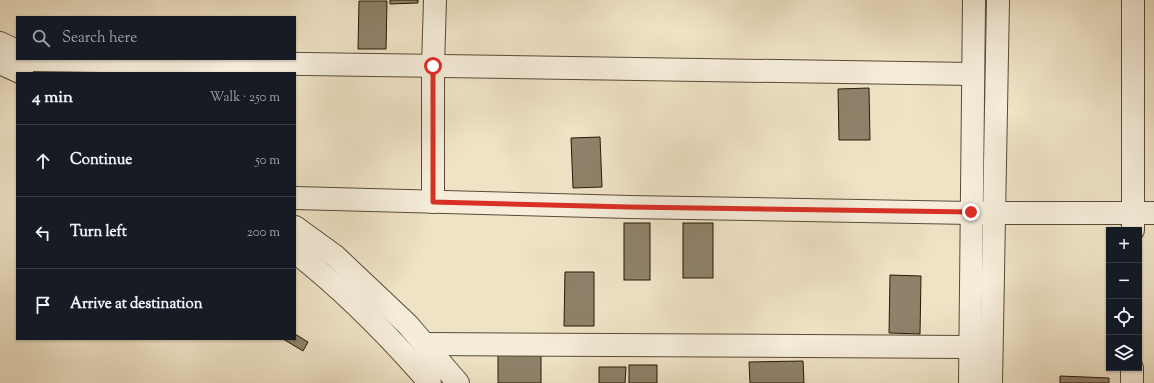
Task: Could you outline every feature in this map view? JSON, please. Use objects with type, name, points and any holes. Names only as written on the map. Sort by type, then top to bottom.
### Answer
[{"type":"street","points":[[433,202],[433,66],[435,0]]},
{"type":"street","points":[[970,383],[974,0]]},
{"type":"street","points":[[991,383],[998,0]]},
{"type":"street","points":[[1133,0],[1133,221]]},
{"type":"street","points":[[0,43],[16,54]]},
{"type":"street","points":[[26,61],[54,72]]},
{"type":"street","points":[[0,63],[26,61],[973,74]]},
{"type":"street","points":[[296,198],[629,207],[994,212],[1133,221],[1154,213]]},
{"type":"street","points":[[296,228],[335,256],[408,325],[458,383]]},
{"type":"street","points":[[296,253],[313,266],[373,321],[430,383]]},
{"type":"street","points":[[424,344],[970,346]]},
{"type":"street","points":[[1132,371],[1132,383]]},
{"type":"building","points":[[390,0],[418,0],[418,3],[390,4]]},
{"type":"building","points":[[359,1],[387,1],[386,49],[358,49]]},
{"type":"building","points":[[869,88],[870,140],[839,140],[838,89]]},
{"type":"building","points":[[600,137],[602,187],[573,188],[571,138]]},
{"type":"building","points":[[624,223],[650,223],[650,280],[624,280]]},
{"type":"building","points":[[683,223],[713,223],[713,278],[683,278]]},
{"type":"building","points":[[565,272],[594,272],[594,326],[564,326]]},
{"type":"building","points":[[890,275],[921,276],[920,334],[889,333]]},
{"type":"building","points":[[296,335],[308,342],[303,351],[285,340],[296,340]]},
{"type":"building","points":[[498,355],[541,355],[541,383],[498,383]]},
{"type":"building","points":[[803,361],[804,383],[750,383],[749,362]]},
{"type":"building","points":[[629,365],[657,365],[657,383],[629,383]]},
{"type":"building","points":[[599,367],[626,367],[625,383],[599,383]]},
{"type":"building","points":[[1060,376],[1109,378],[1109,383],[1060,383]]},
{"type":"route","points":[[433,66],[433,202],[629,207],[971,212]]}]
